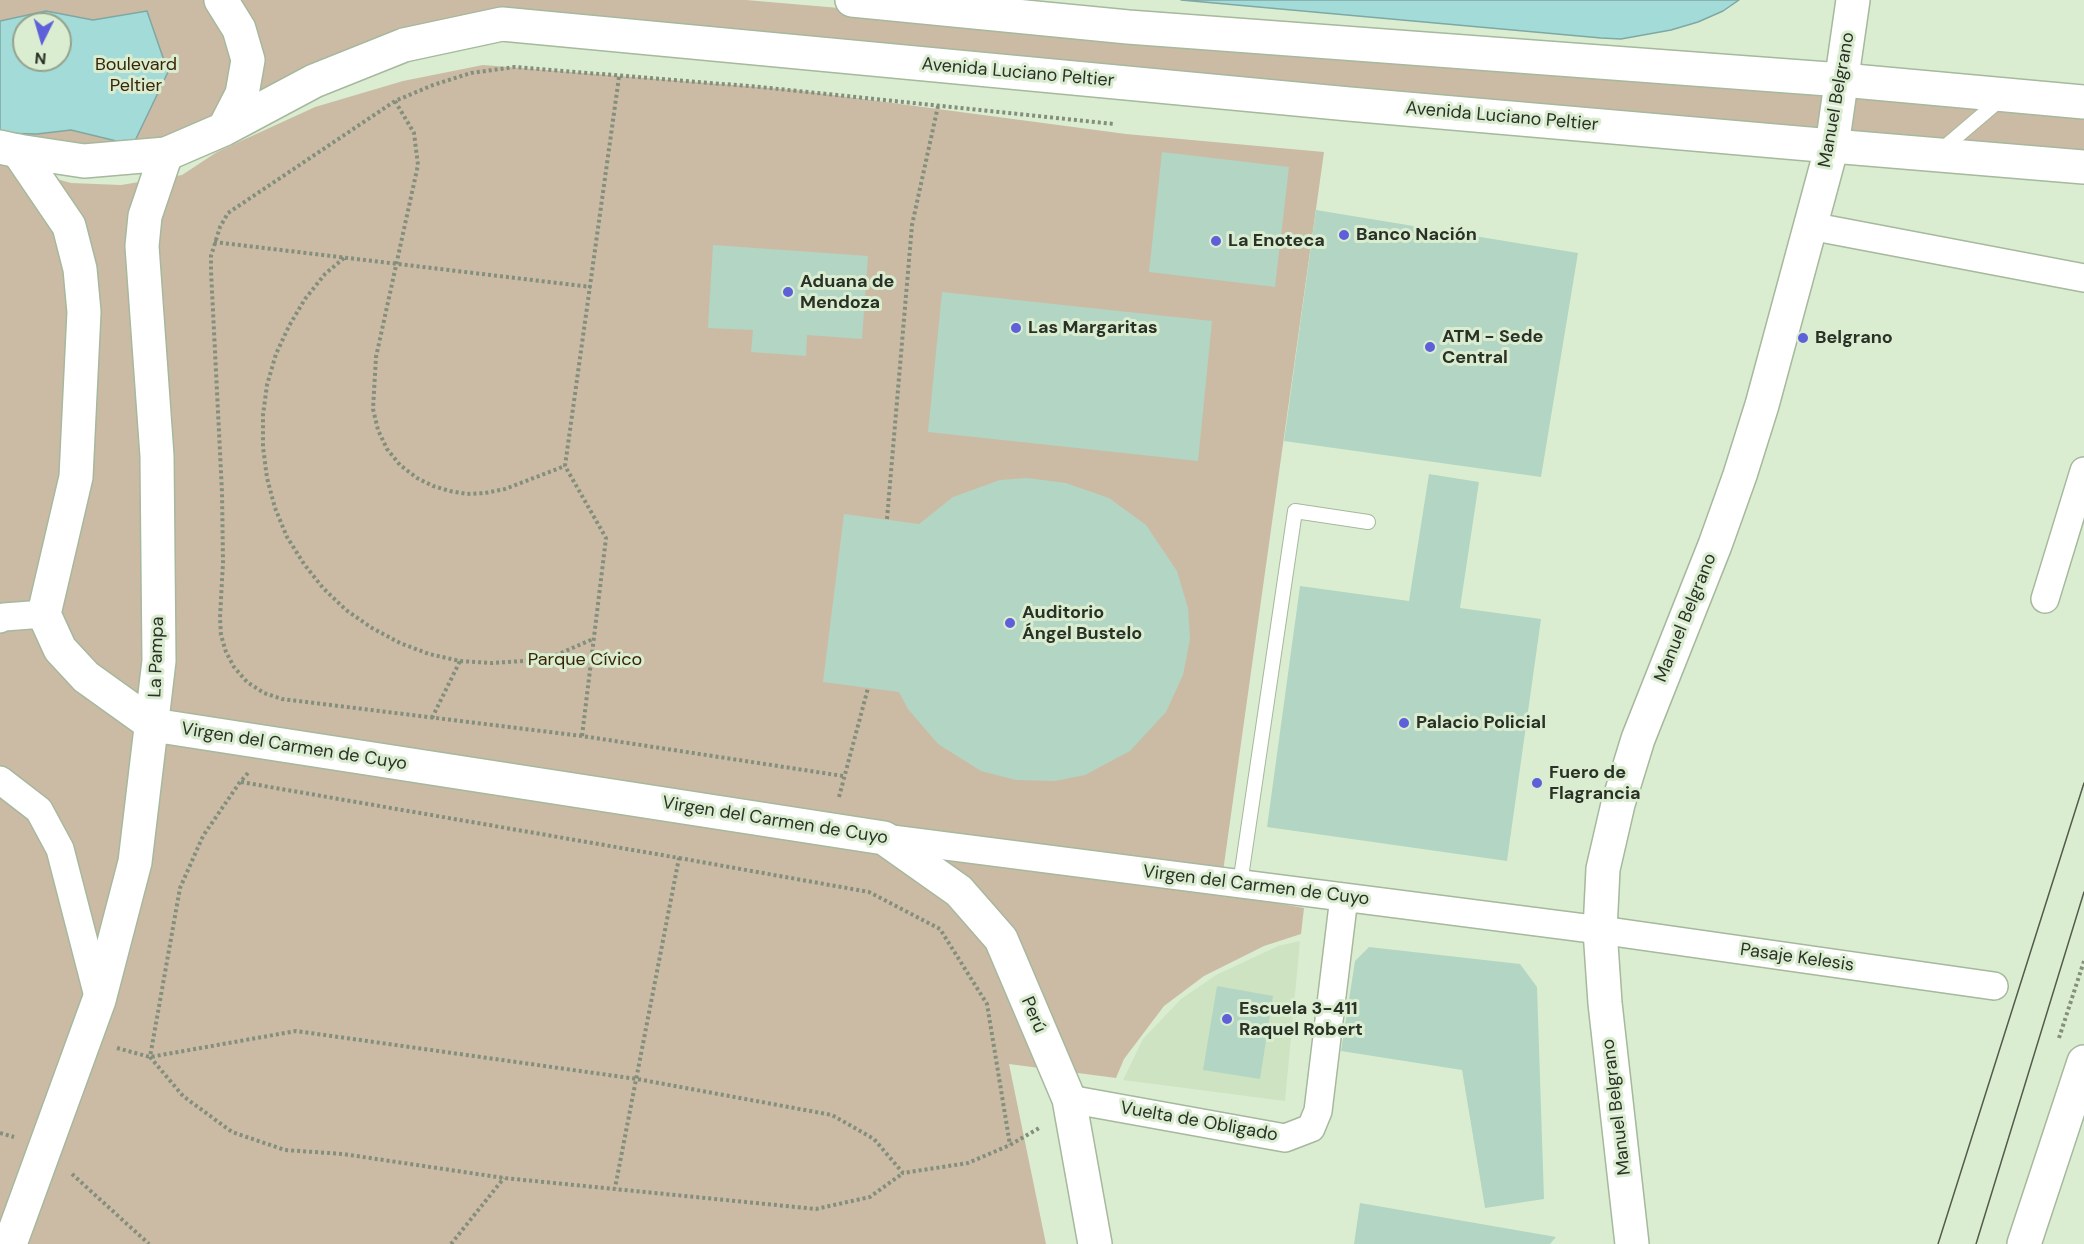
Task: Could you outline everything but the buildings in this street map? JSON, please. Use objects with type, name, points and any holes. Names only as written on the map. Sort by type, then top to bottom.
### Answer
[{"type":"main road","points":[[221,0],[239,29],[248,60],[242,94],[224,129]]},
{"type":"main road","points":[[852,0],[1128,27],[1842,80],[2084,102]]},
{"type":"main road","name":"Manuel Belgrano","points":[[1632,1244],[1605,1004],[1600,930],[1603,869],[1618,804],[1638,739],[1715,545],[1762,405],[1832,146],[1853,0]]},
{"type":"main road","name":"Avenida Luciano Peltier","points":[[9,149],[84,161],[165,154],[224,129],[314,81],[404,45],[502,24],[1337,103],[2084,167]]},
{"type":"main road","points":[[9,149],[69,226],[80,269],[84,312],[76,477],[44,614]]},
{"type":"main road","name":"La Pampa","points":[[10,1244],[99,1000],[135,862],[159,661],[157,456],[142,246],[145,216],[165,154]]},
{"type":"main road","name":"Virgen del Carmen de Cuyo","points":[[44,614],[60,649],[86,677],[153,725],[884,838]]},
{"type":"main road","name":"Perú","points":[[884,838],[959,891],[1001,939],[1070,1104],[1095,1244]]},
{"type":"main road","points":[[2025,1244],[2084,1062]]},
{"type":"main road","name":"La Pampa","points":[[0,1222],[45,1148]]},
{"type":"street","points":[[1810,226],[2084,278]]},
{"type":"street","points":[[2045,599],[2084,471]]},
{"type":"street","points":[[0,619],[44,614]]},
{"type":"street","points":[[0,780],[39,810],[60,849],[99,1000]]},
{"type":"street","name":"Virgen del Carmen de Cuyo","points":[[884,838],[1600,930]]},
{"type":"street","name":"Vuelta de Obligado","points":[[1070,1104],[1285,1138],[1311,1128],[1318,1111],[1344,897]]},
{"type":"street","name":"Pasaje Kelesis","points":[[1600,930],[1994,986]]},
{"type":"lane","points":[[1936,154],[2006,94]]},
{"type":"lane","points":[[1240,884],[1295,511],[1368,522]]},
{"type":"path","points":[[843,776],[582,736],[282,699],[264,693],[247,682],[234,667],[221,635],[222,492],[211,282],[211,256],[220,227],[228,213],[395,101],[433,85],[471,73],[514,67],[760,87],[1114,124]]},
{"type":"path","points":[[582,736],[606,538],[566,466],[619,77]]},
{"type":"path","points":[[395,101],[414,133],[418,165],[375,357],[373,410],[378,430],[387,449],[400,465],[417,478],[433,486],[467,494],[504,489],[566,466]]},
{"type":"path","points":[[887,519],[912,225],[938,106]]},
{"type":"path","points":[[214,242],[591,287]]},
{"type":"path","points":[[344,258],[325,274],[305,299],[289,326],[267,385],[262,447],[267,478],[275,508],[287,537],[304,564],[323,588],[346,610],[399,643],[429,654],[460,661],[492,663],[523,661],[554,656],[594,638]]},
{"type":"path","points":[[432,718],[460,661]]},
{"type":"path","points":[[832,830],[843,776],[868,687]]},
{"type":"path","points":[[150,1057],[180,888],[203,836],[240,782],[276,744]]},
{"type":"path","points":[[240,782],[869,892],[940,928],[987,1004],[1010,1145]]},
{"type":"path","points":[[615,1189],[679,858]]},
{"type":"path","points":[[150,1057],[296,1031],[637,1079],[832,1115],[874,1139],[903,1173]]},
{"type":"path","points":[[150,1057],[183,1096],[232,1132],[285,1150],[344,1154],[504,1178],[816,1209],[870,1197],[903,1173],[968,1163],[1010,1145],[1070,1104]]},
{"type":"path","points":[[45,1148],[149,1244]]},
{"type":"path","points":[[451,1244],[504,1178]]},
{"type":"shaded area","name":"Escuela 3-411 Raquel Robert","points":[[1300,941],[1285,1101],[1123,1080],[1143,1039],[1181,999],[1216,975],[1278,946]]},
{"type":"green space","name":"Boulevard Peltier","points":[[0,0],[746,0],[1854,95],[2084,111],[2084,154],[501,16],[165,149],[85,154],[0,138]]},
{"type":"green space","name":"Parque Cívico","points":[[483,65],[795,90],[1126,134],[1324,152],[1220,893],[1304,908],[1301,934],[1264,946],[1204,976],[1164,1006],[1124,1059],[1116,1078],[1009,1064],[1046,1244],[0,1244],[0,163],[71,183],[121,185],[182,175],[217,152],[315,107],[403,81]]},
{"type":"water","points":[[1181,0],[1739,0],[1723,11],[1698,22],[1671,30],[1621,39]]},
{"type":"water","points":[[147,11],[168,72],[133,145],[71,130],[37,134],[0,133],[0,21],[12,18],[12,72],[72,72],[72,16],[93,20]]},
{"type":"tram line","points":[[1938,1244],[2084,783]]},
{"type":"tram line","points":[[1976,1244],[2084,892]]},
{"type":"place","name":"Banco Nación","points":[[1344,235]]},
{"type":"place","name":"La Enoteca","points":[[1216,241]]},
{"type":"place","name":"Aduana de Mendoza","points":[[788,292]]},
{"type":"place","name":"Las Margaritas","points":[[1016,328]]},
{"type":"place","name":"Belgrano","points":[[1803,338]]},
{"type":"place","name":"ATM - Sede Central","points":[[1430,347]]},
{"type":"place","name":"Auditorio Ángel Bustelo","points":[[1010,623]]},
{"type":"place","name":"Palacio Policial","points":[[1404,723]]},
{"type":"place","name":"Fuero de Flagrancia","points":[[1537,783]]},
{"type":"place","name":"Escuela 3-411 Raquel Robert","points":[[1227,1019]]}]
